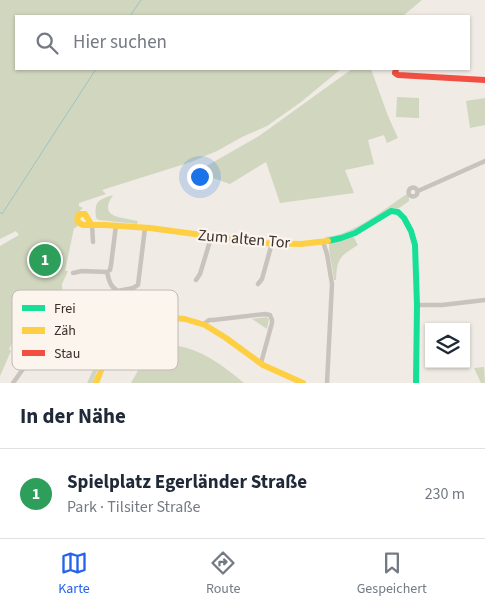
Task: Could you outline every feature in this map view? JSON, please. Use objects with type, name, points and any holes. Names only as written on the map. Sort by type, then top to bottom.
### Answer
[{"type":"street","points":[[396,70],[395,73],[398,75],[485,80]]},
{"type":"street","points":[[418,191],[485,161]]},
{"type":"street","name":"Zum alten Tor","points":[[91,224],[145,228],[210,238],[302,244],[340,239],[358,232],[390,211],[395,210],[402,215],[414,238],[417,306]]},
{"type":"street","points":[[91,224],[93,242]]},
{"type":"street","points":[[107,272],[110,270],[111,265],[116,225]]},
{"type":"street","points":[[126,290],[138,285],[145,228]]},
{"type":"street","points":[[196,280],[200,274],[210,238]]},
{"type":"street","points":[[324,242],[332,284],[327,383]]},
{"type":"street","points":[[258,284],[262,279],[272,243]]},
{"type":"street","points":[[73,274],[82,271],[107,272]]},
{"type":"street","points":[[107,272],[111,284],[116,290]]},
{"type":"street","points":[[416,383],[417,306],[485,300]]},
{"type":"street","points":[[204,324],[209,320],[265,314],[270,316],[272,320],[261,363]]},
{"type":"street","points":[[178,318],[204,324],[263,365],[303,383]]},
{"type":"street","points":[[14,383],[22,370]]},
{"type":"street","points":[[96,383],[101,370]]},
{"type":"green space","points":[[0,0],[422,0],[404,15],[15,15],[15,70],[340,70],[301,102],[267,126],[191,162],[102,190],[106,194],[79,203],[79,206],[83,208],[76,214],[77,227],[74,228],[65,271],[68,271],[62,284],[62,290],[12,290],[12,343],[9,349],[11,351],[0,376],[0,246],[19,235],[16,231],[0,239]]},
{"type":"green space","points":[[351,70],[371,70],[398,138],[387,143],[384,135],[368,140],[374,164],[345,170],[354,193],[280,203],[266,162],[230,184],[196,172],[259,136]]},
{"type":"green space","points":[[397,97],[419,98],[419,118],[396,117]]},
{"type":"green space","points":[[485,98],[485,125],[470,128],[466,101]]},
{"type":"green space","points":[[407,194],[409,201],[399,208],[389,209],[359,228],[326,239],[325,237],[357,227]]},
{"type":"green space","points":[[113,195],[108,208],[110,212],[118,217],[138,221],[137,224],[99,220],[96,218],[98,202]]},
{"type":"green space","points":[[353,236],[358,245],[343,255],[337,267],[336,280],[334,280],[329,245]]},
{"type":"green space","points":[[266,317],[269,319],[267,329],[252,319]]},
{"type":"green space","points":[[178,346],[210,358],[244,383],[131,383],[138,370],[178,370]]},
{"type":"green space","points":[[484,367],[485,383],[481,383],[474,368]]},
{"type":"green space","points":[[93,370],[97,370],[93,383],[87,383]]},
{"type":"waterway","points":[[131,15],[141,0]]},
{"type":"waterway","points":[[0,212],[2,214],[95,70]]},
{"type":"traffic: fast","points":[[328,241],[355,233],[391,211],[398,212],[404,218],[411,231],[415,245],[417,305],[416,383]]},
{"type":"traffic: slow","points":[[91,224],[85,214],[79,214],[77,220],[83,225],[150,228],[261,243],[301,244],[328,241]]},
{"type":"traffic: slow","points":[[178,318],[205,325],[263,365],[303,383]]},
{"type":"traffic: slow","points":[[96,383],[101,370]]},
{"type":"traffic: jam","points":[[396,70],[395,73],[398,75],[485,80]]},
{"type":"place","name":"Spielplatz Egerländer Straße","points":[[45,260]]}]
